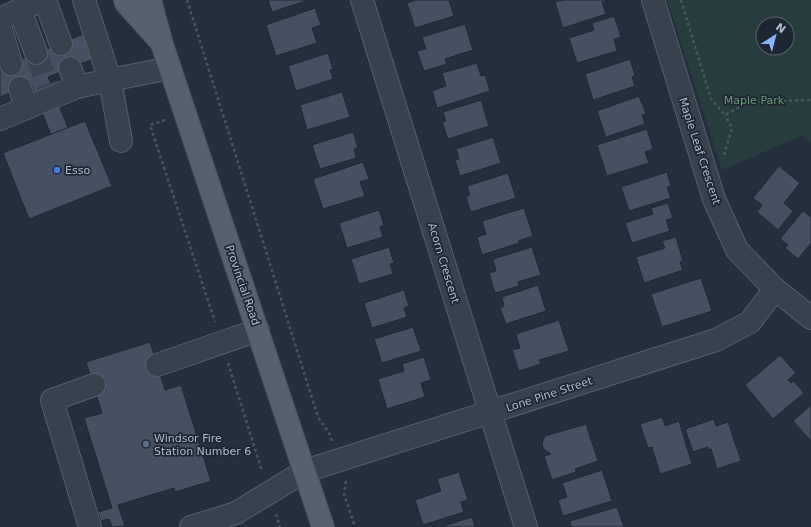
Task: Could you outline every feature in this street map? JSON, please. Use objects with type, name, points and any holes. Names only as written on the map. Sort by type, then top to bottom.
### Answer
[{"type":"main road","name":"Provincial Road","points":[[125,0],[162,44]]},
{"type":"main road","name":"Provincial Road","points":[[150,0],[162,44],[323,527]]},
{"type":"street","points":[[0,19],[41,0]]},
{"type":"street","points":[[45,0],[61,44]]},
{"type":"street","points":[[84,0],[110,80],[121,141]]},
{"type":"street","name":"Acorn Crescent","points":[[362,0],[526,527]]},
{"type":"street","name":"Maple Leaf Crescent","points":[[653,0],[714,199],[737,250],[775,290],[811,318]]},
{"type":"street","points":[[20,10],[36,54]]},
{"type":"street","points":[[0,26],[11,64]]},
{"type":"street","points":[[0,119],[23,98],[74,77],[110,80],[170,68]]},
{"type":"street","name":"Lone Pine Street","points":[[191,527],[236,513],[305,471],[716,340],[750,322],[775,290]]},
{"type":"street","points":[[158,365],[258,330]]},
{"type":"street","points":[[90,527],[52,400],[94,385]]},
{"type":"path","points":[[187,0],[318,417],[329,433]]},
{"type":"path","points":[[680,0],[710,99],[725,115],[732,128],[724,157]]},
{"type":"path","points":[[725,115],[749,102],[811,100]]},
{"type":"path","points":[[346,480],[344,494],[355,527]]},
{"type":"green space","name":"Maple Park","points":[[667,0],[811,0],[811,142],[803,135],[722,170]]},
{"type":"building","points":[[268,0],[309,0],[272,12]]},
{"type":"building","points":[[416,0],[449,0],[454,16],[415,28],[407,3]]},
{"type":"building","points":[[563,0],[609,0],[602,2],[606,14],[563,28],[555,2]]},
{"type":"building","points":[[315,8],[321,25],[312,28],[317,43],[276,56],[266,25]]},
{"type":"building","points":[[614,16],[621,37],[614,39],[617,51],[577,63],[569,38],[594,30],[592,23]]},
{"type":"building","points":[[465,24],[473,50],[445,59],[447,64],[424,71],[417,51],[426,49],[422,37]]},
{"type":"building","points":[[86,33],[96,58],[48,77],[68,128],[51,135],[31,84],[0,97],[0,68]]},
{"type":"building","points":[[328,53],[333,69],[330,70],[333,79],[296,91],[288,66]]},
{"type":"building","points":[[630,59],[635,75],[632,77],[635,86],[593,100],[585,74]]},
{"type":"building","points":[[477,63],[481,76],[485,75],[490,91],[437,108],[432,91],[446,86],[442,73]]},
{"type":"building","points":[[342,92],[350,117],[307,130],[300,105]]},
{"type":"building","points":[[639,96],[646,114],[642,115],[645,124],[606,137],[597,111]]},
{"type":"building","points":[[481,100],[489,126],[448,139],[442,122],[446,121],[443,112]]},
{"type":"building","name":"Esso","points":[[85,121],[112,186],[29,219],[3,153]]},
{"type":"building","points":[[647,129],[653,149],[645,152],[649,163],[607,176],[597,145]]},
{"type":"building","points":[[353,132],[358,148],[354,149],[356,158],[320,169],[312,145]]},
{"type":"building","points":[[493,137],[501,163],[460,176],[455,160],[459,159],[456,149]]},
{"type":"building","points":[[363,162],[369,179],[360,182],[365,196],[323,209],[313,179]]},
{"type":"building","points":[[779,166],[800,183],[784,203],[793,211],[778,230],[757,212],[762,205],[753,198]]},
{"type":"building","points":[[667,172],[671,186],[667,187],[671,198],[629,211],[621,187]]},
{"type":"building","points":[[508,173],[516,198],[471,212],[466,197],[470,195],[467,186]]},
{"type":"building","points":[[668,203],[673,218],[666,220],[670,231],[632,243],[625,223],[653,214],[651,208]]},
{"type":"building","points":[[524,208],[533,236],[518,241],[519,243],[482,255],[477,237],[486,234],[482,221]]},
{"type":"building","points":[[379,210],[384,225],[380,227],[383,237],[347,248],[339,223]]},
{"type":"building","points":[[803,211],[811,217],[811,243],[798,259],[785,248],[788,245],[780,239]]},
{"type":"building","points":[[676,237],[683,261],[680,262],[683,270],[644,283],[636,257],[665,248],[662,241]]},
{"type":"building","points":[[389,247],[394,263],[390,264],[393,274],[359,284],[351,259]]},
{"type":"building","points":[[532,247],[541,275],[518,282],[519,286],[495,293],[489,273],[496,271],[493,259]]},
{"type":"building","points":[[701,278],[712,311],[662,327],[651,294]]},
{"type":"building","points":[[538,285],[546,311],[506,324],[500,308],[504,306],[502,297]]},
{"type":"building","points":[[404,290],[409,306],[404,308],[407,317],[372,328],[364,303]]},
{"type":"building","points":[[559,320],[569,351],[539,360],[541,364],[519,371],[512,350],[520,348],[516,334]]},
{"type":"building","points":[[413,327],[421,351],[382,363],[374,339]]},
{"type":"building","name":"Windsor Fire Station Number 6","points":[[150,342],[165,390],[181,385],[211,481],[175,492],[174,488],[118,505],[125,526],[112,527],[109,519],[101,521],[98,512],[112,508],[84,418],[102,413],[86,362]]},
{"type":"building","points":[[780,355],[796,373],[788,380],[791,383],[794,381],[804,393],[773,419],[745,385]]},
{"type":"building","points":[[424,357],[431,380],[421,383],[425,397],[387,409],[378,379],[404,371],[402,364]]},
{"type":"building","points":[[811,405],[811,441],[793,421]]},
{"type":"building","points":[[662,417],[665,426],[679,421],[692,464],[660,474],[652,447],[648,448],[640,424]]},
{"type":"building","points":[[714,419],[716,426],[728,422],[741,461],[717,469],[711,449],[708,450],[708,447],[693,452],[685,429]]},
{"type":"building","points":[[586,424],[598,461],[575,469],[576,472],[552,480],[544,456],[551,454],[543,449],[542,443],[545,436]]},
{"type":"building","points":[[602,470],[612,501],[563,516],[558,500],[567,497],[562,483]]},
{"type":"building","points":[[459,472],[468,500],[461,502],[464,512],[423,525],[415,500],[441,491],[437,479]]},
{"type":"building","points":[[617,507],[624,527],[571,527],[570,521]]},
{"type":"building","points":[[472,517],[475,527],[441,527]]},
{"type":"tunnel","points":[[36,53],[52,98]]},
{"type":"place","name":"Esso","points":[[57,170]]},
{"type":"place","name":"Windsor Fire Station Number 6","points":[[146,444]]}]
